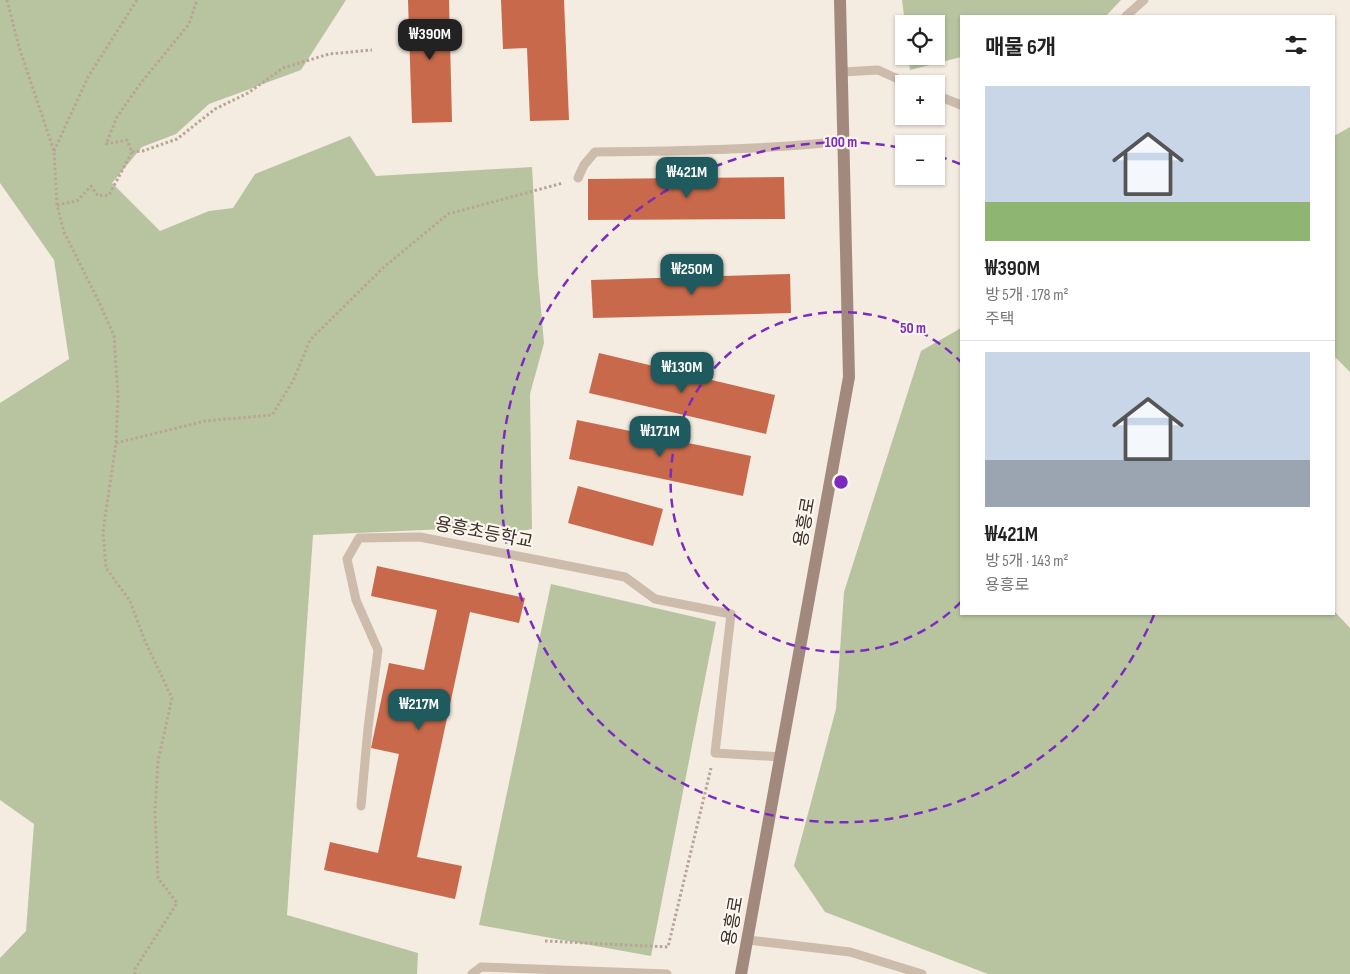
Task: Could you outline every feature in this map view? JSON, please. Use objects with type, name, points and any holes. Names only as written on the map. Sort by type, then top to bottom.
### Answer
[{"type":"street","name":"용흥로","points":[[741,974],[849,377],[840,0]]},
{"type":"lane","points":[[1127,15],[1144,0]]},
{"type":"lane","points":[[842,72],[878,70],[895,78]]},
{"type":"lane","points":[[945,99],[960,105]]},
{"type":"lane","points":[[578,178],[584,165],[595,152],[718,151],[844,141]]},
{"type":"lane","name":"용흥초등학교","points":[[361,806],[378,650],[356,600],[346,559],[359,538],[420,537],[625,577],[655,599],[731,614],[715,753]]},
{"type":"lane","points":[[715,753],[781,757]]},
{"type":"lane","points":[[748,940],[850,952],[922,974]]},
{"type":"lane","points":[[472,974],[481,966],[667,974]]},
{"type":"path","points":[[7,0],[19,46],[54,151],[57,205],[64,232],[114,336],[118,396],[116,442],[103,532],[106,568],[130,601],[145,641],[172,698],[158,762],[155,812],[158,878],[177,903],[135,969],[135,974]]},
{"type":"path","points":[[54,151],[88,77],[137,0]]},
{"type":"path","points":[[132,152],[127,140],[106,144],[117,117],[140,84],[189,24],[197,0]]},
{"type":"path","points":[[132,152],[143,151],[177,140],[215,109],[248,93],[283,68],[329,54],[372,50]]},
{"type":"path","points":[[57,205],[77,201],[91,186],[98,196],[109,195],[132,152]]},
{"type":"path","points":[[116,442],[205,421],[272,415],[293,382],[310,340],[384,267],[448,214],[578,178]]},
{"type":"path","points":[[545,941],[668,947],[715,753]]},
{"type":"green space","points":[[0,0],[346,0],[301,70],[209,104],[176,134],[142,147],[112,183],[160,231],[209,211],[233,208],[255,174],[350,136],[376,176],[532,167],[544,343],[530,394],[532,529],[495,536],[445,529],[313,535],[287,915],[418,953],[417,974],[0,974],[0,958],[26,931],[34,824],[0,800],[0,403],[69,359],[54,260],[0,183]]},
{"type":"green space","points":[[902,0],[1121,0],[1107,15],[960,15],[960,57],[945,61],[945,15],[904,15]]},
{"type":"green space","points":[[909,65],[930,65],[910,70]]},
{"type":"green space","points":[[1350,127],[1350,372],[1335,357],[1335,135]]},
{"type":"green space","points":[[960,329],[960,615],[1335,615],[1335,612],[1350,628],[1350,974],[988,974],[825,912],[794,866],[836,709],[844,592],[921,351]]},
{"type":"green space","points":[[551,584],[716,622],[651,956],[479,925]]},
{"type":"building","points":[[408,0],[449,0],[452,122],[412,123]]},
{"type":"building","points":[[501,0],[564,0],[569,120],[530,121],[527,48],[503,49]]},
{"type":"building","points":[[784,177],[785,219],[588,220],[588,179]]},
{"type":"building","points":[[790,274],[791,313],[593,318],[591,280]]},
{"type":"building","points":[[599,353],[775,395],[766,434],[589,393]]},
{"type":"building","points":[[577,420],[751,456],[743,496],[569,459]]},
{"type":"building","points":[[578,486],[663,509],[653,546],[568,523]]},
{"type":"building","points":[[377,566],[525,598],[519,623],[470,612],[417,857],[462,866],[455,899],[324,870],[330,842],[378,853],[399,754],[371,748],[389,663],[424,670],[437,610],[371,596]]}]
